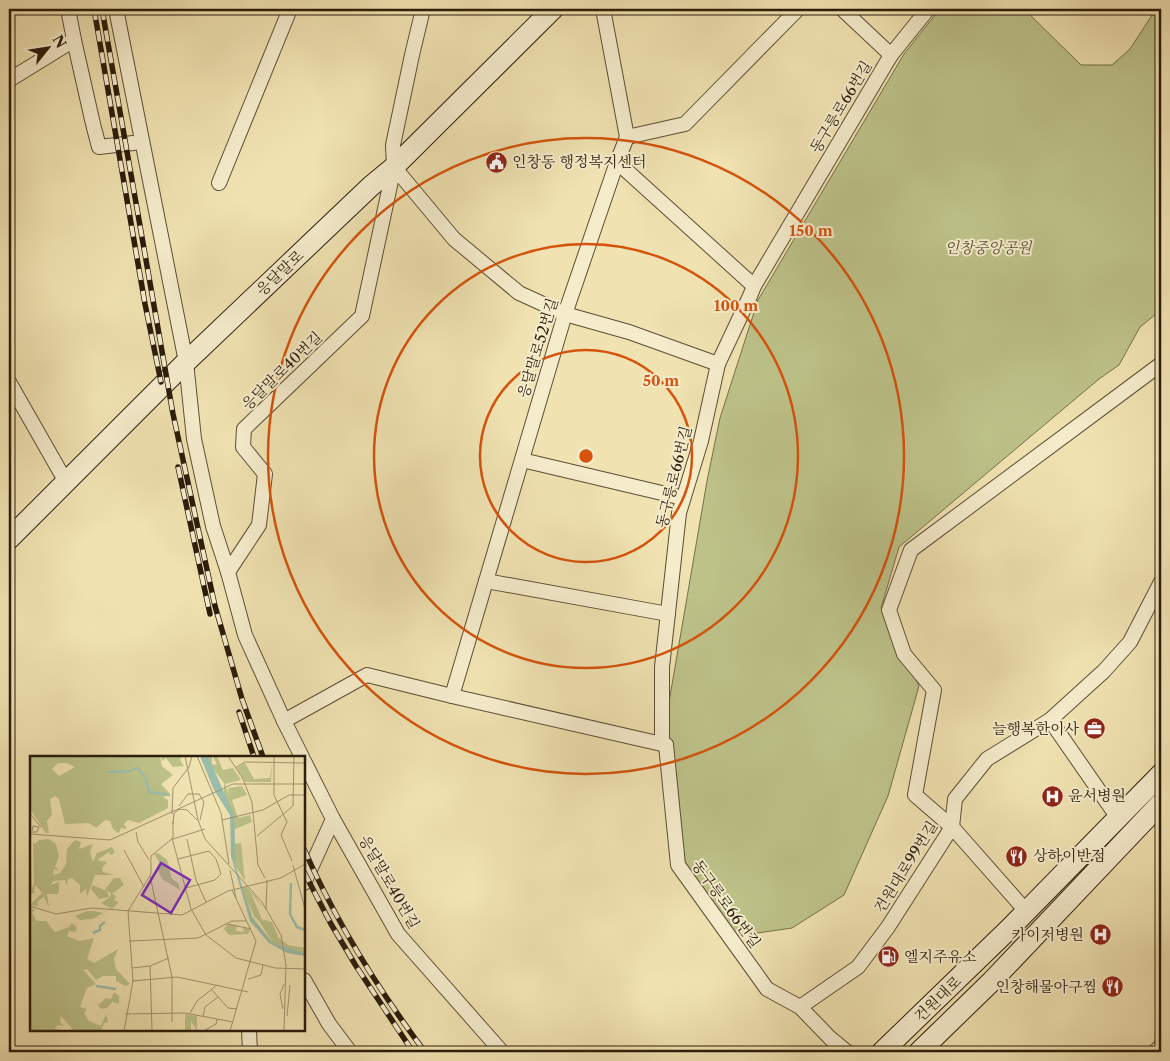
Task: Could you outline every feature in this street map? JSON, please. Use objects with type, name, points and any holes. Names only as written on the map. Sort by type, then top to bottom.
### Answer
[{"type":"street","points":[[68,9],[99,147],[142,142]]},
{"type":"street","points":[[116,9],[186,362],[194,439],[213,526],[245,635],[302,756]]},
{"type":"street","points":[[219,183],[290,9]]},
{"type":"street","name":"응달말로40번길","points":[[228,572],[259,525],[265,474],[243,447],[244,429],[362,316],[394,167],[393,145],[423,9]]},
{"type":"street","name":"응달말로","points":[[9,539],[186,362],[371,186],[394,167],[553,9]]},
{"type":"street","points":[[603,9],[627,136],[685,124],[798,9]]},
{"type":"street","name":"동구릉로66번길","points":[[800,1007],[767,989],[678,865],[666,745],[662,743],[662,676],[679,513],[701,440],[718,364],[754,286],[891,55],[842,9]]},
{"type":"street","points":[[891,55],[928,9]]},
{"type":"street","points":[[9,80],[74,40]]},
{"type":"street","name":"응달말로52번길","points":[[452,696],[565,314],[627,136]]},
{"type":"street","points":[[617,162],[754,286]]},
{"type":"street","points":[[394,167],[454,239],[519,293],[565,314],[629,332],[718,364]]},
{"type":"street","points":[[1027,912],[952,827],[915,795],[934,690],[904,654],[889,610],[911,550],[1161,364]]},
{"type":"street","points":[[9,382],[66,482]]},
{"type":"street","points":[[522,460],[684,498]]},
{"type":"street","points":[[486,581],[668,614]]},
{"type":"street","name":"건원대로99번길","points":[[800,1007],[858,967],[888,927],[952,827],[955,799],[987,759],[1050,720],[1104,671],[1130,642],[1161,582]]},
{"type":"street","points":[[284,721],[367,675],[666,745]]},
{"type":"street","points":[[1050,720],[1118,818]]},
{"type":"street","name":"응달말로40번길","points":[[305,763],[333,819],[398,934],[502,1052]]},
{"type":"street","name":"건원대로","points":[[882,1052],[1027,912],[1161,774]]},
{"type":"street","name":"건원대로","points":[[918,1052],[991,982],[1161,803]]},
{"type":"street","points":[[305,881],[333,819]]},
{"type":"street","points":[[305,982],[329,1024],[350,1052]]},
{"type":"street","points":[[800,1007],[830,1038],[847,1052]]},
{"type":"street","points":[[249,1031],[250,1052]]},
{"type":"street","points":[[1155,1052],[1161,1046]]},
{"type":"green space","name":"인창중앙공원","points":[[940,9],[1024,9],[1081,65],[1112,65],[1130,49],[1156,9],[1161,9],[1161,310],[1140,327],[1119,365],[1099,379],[899,547],[881,608],[919,686],[888,796],[844,895],[792,928],[730,937],[678,865],[662,743],[707,481],[720,418],[758,300],[904,54]]},
{"type":"railway","points":[[94,9],[145,304],[161,382]]},
{"type":"railway","points":[[102,9],[173,414],[215,606],[242,699],[263,756]]},
{"type":"railway","points":[[178,467],[210,614]]},
{"type":"railway","points":[[239,712],[254,756]]},
{"type":"railway","points":[[305,851],[344,929],[374,979],[425,1052]]},
{"type":"railway","points":[[305,874],[331,924],[356,966],[413,1052]]},
{"type":"place","name":"인창동 행정복지센터","points":[[496,162]]},
{"type":"place","name":"늘행복한이사","points":[[1095,729]]},
{"type":"place","name":"윤서병원","points":[[1052,796]]},
{"type":"place","name":"상하이반점","points":[[1017,856]]},
{"type":"place","name":"카이저병원","points":[[1100,935]]},
{"type":"place","name":"엘지주유소","points":[[888,957]]},
{"type":"place","name":"인창해물아구찜","points":[[1113,987]]}]
